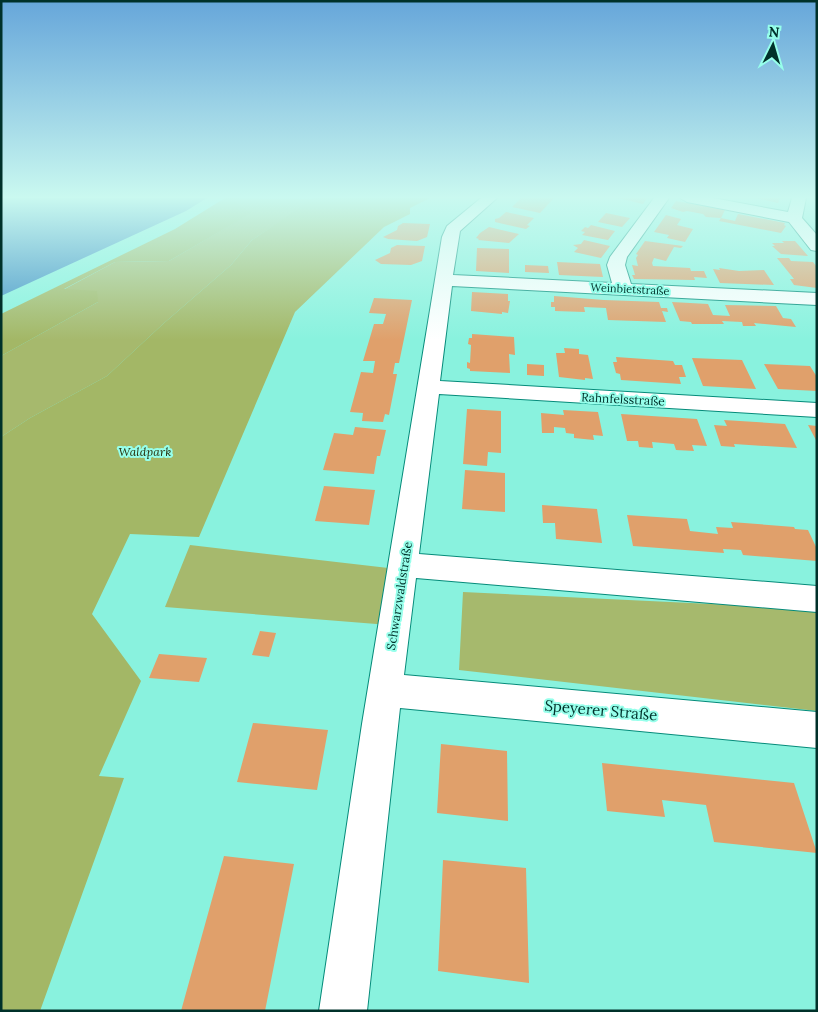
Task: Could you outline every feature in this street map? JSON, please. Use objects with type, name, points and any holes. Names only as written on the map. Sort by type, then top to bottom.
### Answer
[{"type":"street","name":"Schwarzwaldstraße","points":[[343,1011],[385,690],[449,245]]},
{"type":"street","points":[[622,289],[616,265],[628,245]]},
{"type":"street","name":"Weinbietstraße","points":[[443,280],[817,299]]},
{"type":"street","name":"Rahnfelsstraße","points":[[429,387],[817,410]]},
{"type":"street","points":[[404,565],[817,599]]},
{"type":"street","name":"Speyerer Straße","points":[[385,690],[817,730]]},
{"type":"green space","points":[[142,245],[196,245],[169,261],[115,262],[64,289],[97,291],[98,302],[1,356],[1,314]]},
{"type":"green space","points":[[196,245],[248,245],[231,265],[107,376],[30,418],[1,437],[1,356],[98,302],[63,290],[115,262],[169,261]]},
{"type":"green space","name":"Waldpark","points":[[248,245],[365,245],[295,312],[199,537],[130,534],[92,614],[141,681],[99,776],[124,778],[40,1011],[1,1011],[1,437],[30,418],[107,376],[231,265]]},
{"type":"green space","points":[[190,545],[397,569],[389,625],[165,607]]},
{"type":"green space","points":[[463,592],[817,609],[817,711],[459,670]]},
{"type":"water","points":[[1,245],[112,245],[1,296]]},
{"type":"building","points":[[397,245],[425,246],[422,261],[411,265],[381,264],[375,260],[390,253],[391,248]]},
{"type":"building","points":[[573,245],[610,246],[601,258],[574,252],[578,248]]},
{"type":"building","points":[[642,245],[683,246],[681,248],[674,247],[666,261],[654,258],[653,266],[690,268],[691,271],[704,271],[707,278],[694,277],[695,280],[634,279],[632,275],[635,275],[632,265],[638,266],[636,258],[638,255],[636,254]]},
{"type":"building","points":[[799,245],[808,256],[781,254],[772,246]]},
{"type":"building","points":[[477,248],[509,249],[509,273],[476,271]]},
{"type":"building","points":[[777,258],[813,262],[817,267],[817,288],[794,285],[790,279],[794,279]]},
{"type":"building","points":[[557,262],[600,264],[603,277],[559,275]]},
{"type":"building","points":[[525,265],[548,266],[549,273],[525,272]]},
{"type":"building","points":[[719,268],[739,271],[764,270],[774,285],[720,283],[713,269],[720,270]]},
{"type":"building","points":[[472,292],[508,294],[508,301],[510,301],[508,313],[471,311]]},
{"type":"building","points":[[554,296],[659,302],[661,308],[667,308],[668,312],[662,311],[666,322],[608,320],[606,308],[584,307],[585,312],[555,311],[555,307],[551,307],[551,302],[554,302]]},
{"type":"building","points":[[374,298],[412,300],[399,363],[395,363],[393,374],[397,374],[389,415],[385,414],[383,422],[362,421],[363,413],[350,412],[361,372],[373,373],[375,361],[363,361],[374,324],[383,324],[386,314],[369,313]]},
{"type":"building","points":[[672,302],[708,304],[713,315],[730,316],[725,305],[776,306],[783,318],[791,319],[796,327],[754,323],[756,326],[743,326],[742,322],[722,321],[724,324],[692,324],[691,322],[680,321]]},
{"type":"building","points":[[472,334],[514,337],[515,355],[509,354],[510,373],[470,371],[467,368],[467,362],[470,363],[471,345],[468,344]]},
{"type":"building","points":[[564,348],[579,349],[579,354],[588,355],[593,379],[559,377],[556,353],[565,353]]},
{"type":"building","points":[[616,357],[673,361],[675,365],[682,365],[686,377],[679,377],[681,384],[621,380],[620,374],[616,373],[613,362],[617,362]]},
{"type":"building","points":[[692,358],[742,360],[756,389],[703,386]]},
{"type":"building","points":[[527,364],[544,365],[544,376],[527,375]]},
{"type":"building","points":[[764,364],[810,366],[817,377],[817,391],[778,389]]},
{"type":"building","points":[[467,409],[501,411],[501,453],[488,452],[487,466],[463,464]]},
{"type":"building","points":[[563,410],[598,412],[603,436],[593,435],[594,440],[574,438],[574,434],[566,433],[565,428],[554,427],[554,433],[542,433],[541,413],[564,415]]},
{"type":"building","points":[[621,414],[697,419],[707,446],[692,445],[694,451],[676,450],[674,444],[652,442],[653,448],[639,447],[638,441],[627,441]]},
{"type":"building","points":[[724,420],[785,424],[797,448],[734,444],[735,447],[721,446],[714,425],[727,426]]},
{"type":"building","points":[[808,425],[817,426],[817,442]]},
{"type":"building","points":[[355,427],[386,430],[380,456],[377,456],[374,474],[323,470],[334,433],[353,435]]},
{"type":"building","points":[[465,470],[505,473],[505,512],[462,509]]},
{"type":"building","points":[[324,486],[375,490],[369,525],[315,521]]},
{"type":"building","points":[[542,505],[597,509],[602,543],[556,539],[555,523],[543,523]]},
{"type":"building","points":[[627,515],[687,519],[690,531],[718,534],[716,527],[733,528],[731,522],[794,527],[795,529],[808,530],[817,549],[817,561],[743,555],[741,550],[723,549],[724,553],[633,546]]},
{"type":"building","points":[[260,631],[276,633],[269,657],[252,655]]},
{"type":"building","points":[[159,654],[207,658],[199,682],[149,678]]},
{"type":"building","points":[[253,723],[328,730],[317,790],[237,782]]},
{"type":"building","points":[[441,744],[507,751],[508,821],[437,813]]},
{"type":"building","points":[[602,763],[794,783],[817,853],[714,842],[706,805],[662,800],[665,817],[607,811]]},
{"type":"building","points":[[224,856],[294,864],[265,1011],[181,1011]]},
{"type":"building","points":[[443,860],[526,868],[529,983],[438,971]]}]
